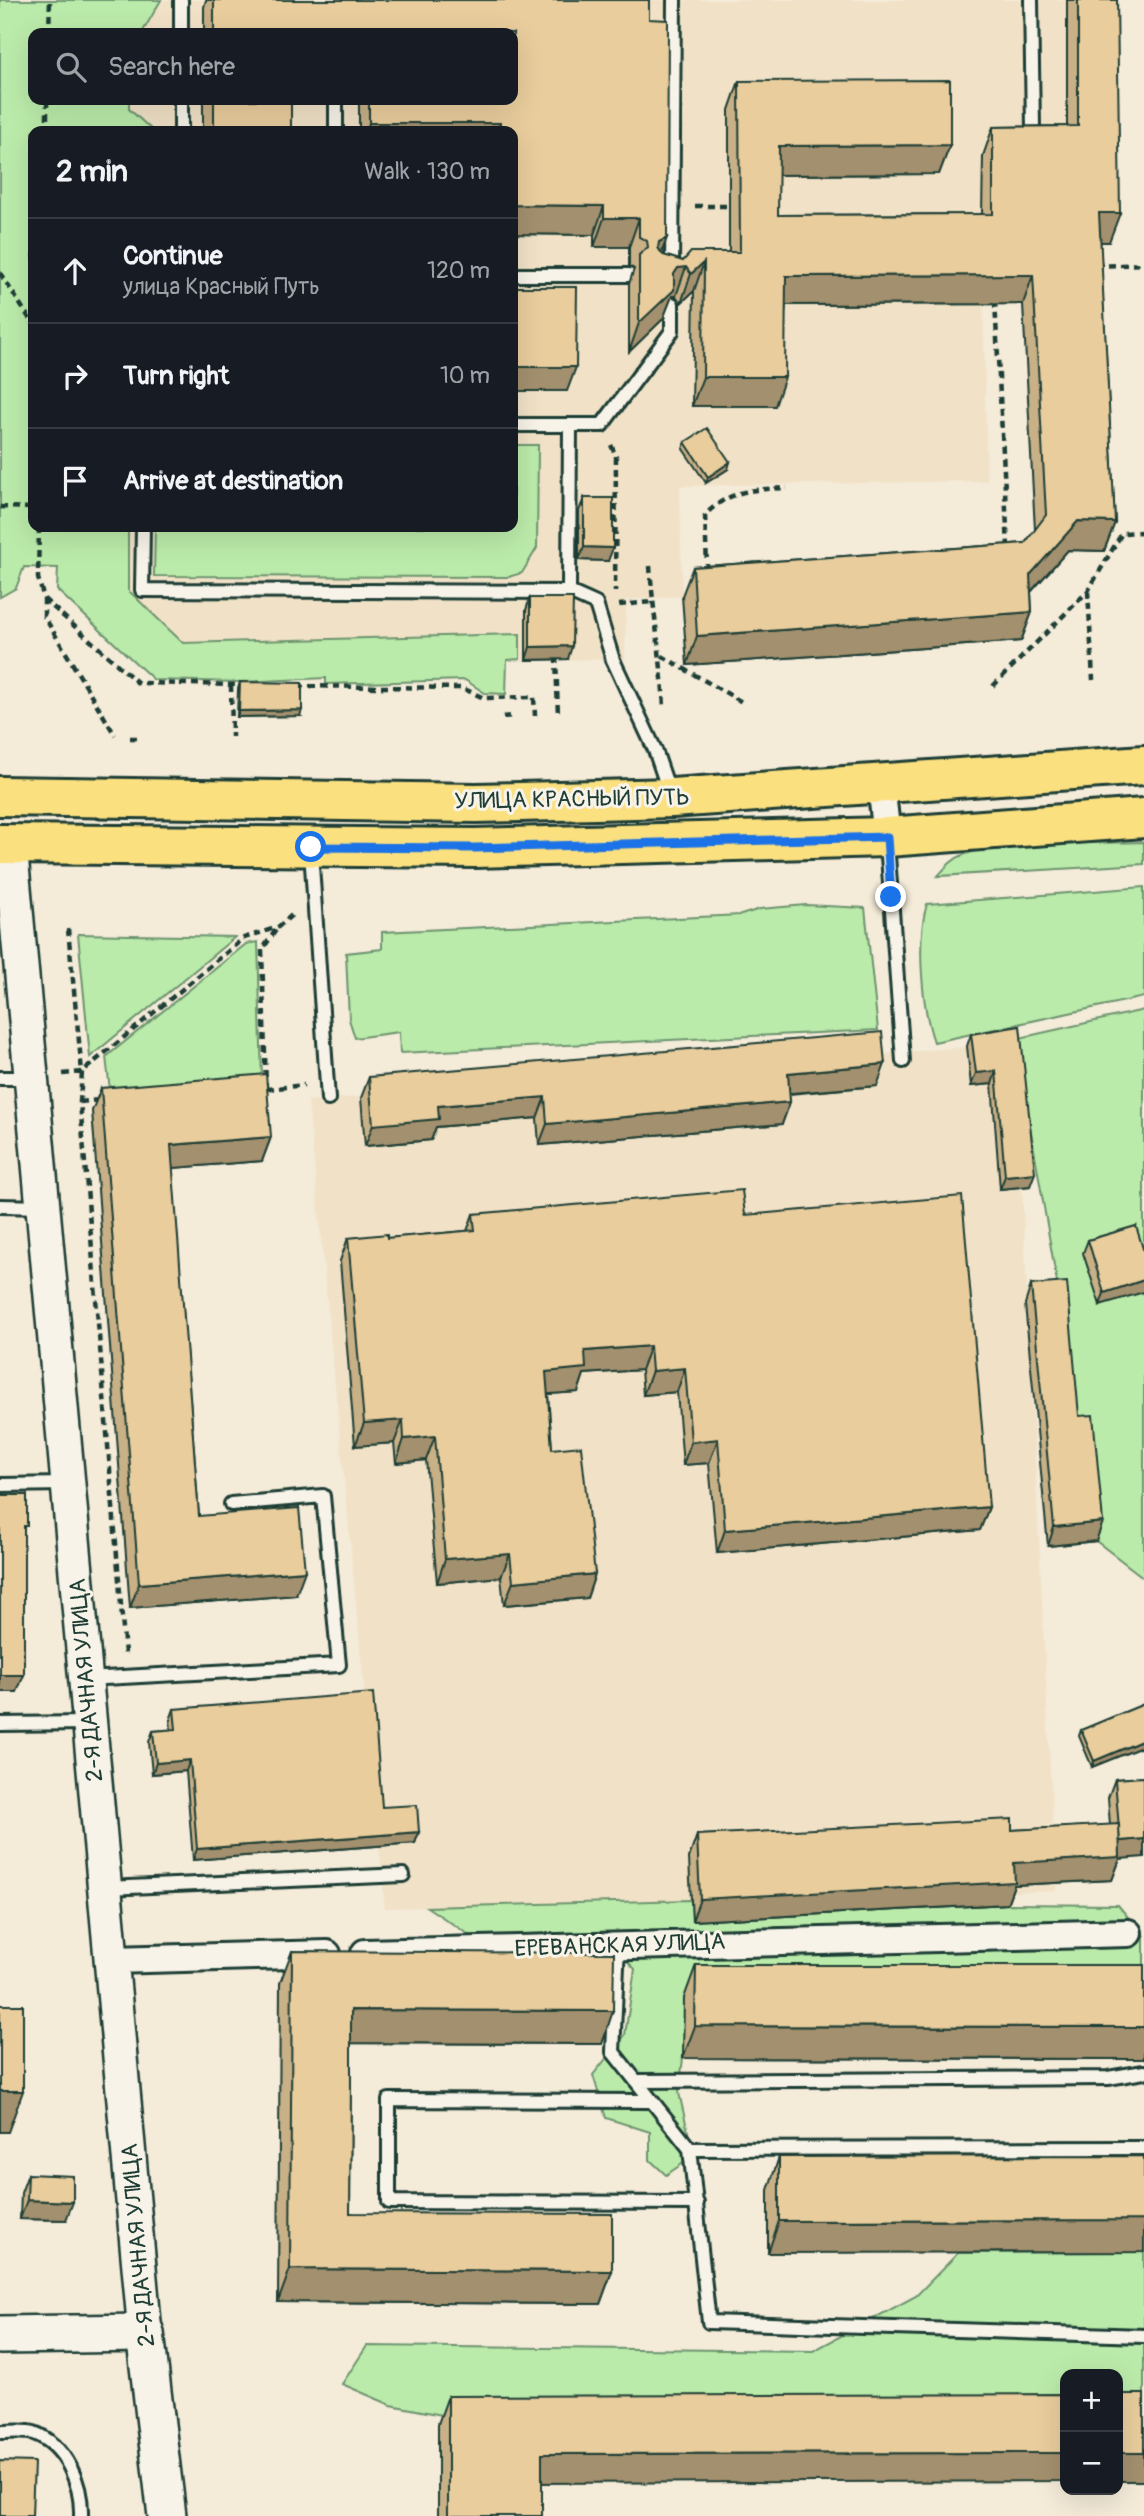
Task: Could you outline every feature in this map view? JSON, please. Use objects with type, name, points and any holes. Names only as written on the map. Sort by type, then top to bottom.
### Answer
[{"type":"main road","name":"УЛИЦА КРАСНЫЙ ПУТЬ","points":[[0,796],[476,803],[672,798],[1144,765]]},
{"type":"main road","name":"УЛИЦА КРАСНЫЙ ПУТЬ","points":[[5,844],[475,848],[887,837],[1144,818]]},
{"type":"main road","points":[[0,2335],[145,2333]]},
{"type":"main road","name":"2-Я ДАЧНАЯ УЛИЦА","points":[[145,2333],[167,2516]]},
{"type":"street","points":[[881,784],[887,837]]},
{"type":"street","name":"2-Я ДАЧНАЯ УЛИЦА","points":[[5,844],[16,1078],[44,1206],[145,2333]]},
{"type":"street","name":"ЕРЕВАНСКАЯ УЛИЦА","points":[[112,1960],[618,1944],[1128,1933]]},
{"type":"lane","points":[[181,0],[181,28]]},
{"type":"lane","points":[[656,276],[672,278],[674,0]]},
{"type":"lane","points":[[1031,0],[1033,128]]},
{"type":"lane","points":[[181,105],[181,126]]},
{"type":"lane","points":[[336,105],[336,126]]},
{"type":"lane","points":[[518,275],[629,275]]},
{"type":"lane","points":[[518,425],[602,425],[672,331],[672,304]]},
{"type":"lane","points":[[569,592],[570,425]]},
{"type":"lane","points":[[143,532],[142,590],[569,592],[596,604],[613,660],[655,750],[672,798]]},
{"type":"lane","points":[[887,837],[903,1061]]},
{"type":"lane","points":[[311,847],[328,1099]]},
{"type":"lane","points":[[0,1206],[44,1206]]},
{"type":"lane","points":[[0,1485],[68,1484]]},
{"type":"lane","points":[[86,1679],[339,1665],[323,1496],[231,1504]]},
{"type":"lane","points":[[0,1724],[90,1723]]},
{"type":"lane","points":[[105,1888],[403,1875]]},
{"type":"lane","points":[[618,1944],[613,2052],[690,2149],[709,2322],[1144,2336]]},
{"type":"lane","points":[[636,2081],[1108,2078],[1144,2072]]},
{"type":"lane","points":[[652,2101],[390,2100],[389,2202],[696,2203]]},
{"type":"lane","points":[[690,2149],[1144,2148]]},
{"type":"lane","points":[[0,2432],[33,2433],[60,2451],[74,2476],[81,2504],[80,2516]]},
{"type":"path","points":[[49,28],[50,0]]},
{"type":"path","points":[[47,105],[47,126]]},
{"type":"path","points":[[698,206],[729,206]]},
{"type":"path","points":[[1089,267],[1144,264]]},
{"type":"path","points":[[0,273],[28,316]]},
{"type":"path","points":[[995,300],[1008,551]]},
{"type":"path","points":[[602,425],[616,456],[614,605],[652,602]]},
{"type":"path","points":[[721,566],[707,567],[705,515],[716,503],[745,489],[787,488]]},
{"type":"path","points":[[0,507],[28,508]]},
{"type":"path","points":[[40,532],[38,578],[44,599],[44,616],[114,735]]},
{"type":"path","points":[[993,686],[1088,591],[1122,533],[1144,532]]},
{"type":"path","points":[[650,566],[652,602],[662,656],[664,709]]},
{"type":"path","points":[[1088,591],[1093,680]]},
{"type":"path","points":[[44,599],[138,683],[245,685]]},
{"type":"path","points":[[556,647],[558,716]]},
{"type":"path","points":[[662,656],[742,702]]},
{"type":"path","points":[[231,685],[232,737]]},
{"type":"path","points":[[285,686],[462,688],[484,698],[534,697],[535,716]]},
{"type":"path","points":[[503,717],[513,716]]},
{"type":"path","points":[[130,738],[138,738]]},
{"type":"path","points":[[267,1089],[262,950],[278,927],[313,898]]},
{"type":"path","points":[[16,1078],[82,1072],[244,938],[278,927]]},
{"type":"path","points":[[68,929],[82,1072],[80,1102],[127,1676]]},
{"type":"path","points":[[254,1090],[327,1082]]},
{"type":"path","points":[[80,1102],[107,1100]]},
{"type":"shaded area","points":[[121,0],[1106,0],[1109,242],[982,243],[987,481],[680,486],[682,596],[626,600],[625,659],[174,665],[100,568],[100,532],[518,532],[518,126],[114,126],[116,105],[518,105],[518,28],[119,28]]},
{"type":"shaded area","points":[[1015,1043],[1056,1891],[385,1908],[308,1101]]},
{"type":"green space","points":[[0,0],[161,0],[145,28],[28,28],[28,105],[129,105],[129,109],[148,126],[28,126],[28,532],[128,532],[128,590],[183,643],[520,634],[520,659],[507,660],[506,694],[485,693],[465,680],[326,684],[326,678],[240,682],[154,680],[57,590],[58,568],[24,567],[16,588],[0,597]]},
{"type":"green space","points":[[518,445],[538,445],[537,548],[522,573],[508,577],[154,576],[155,532],[518,532]]},
{"type":"green space","points":[[1144,842],[1144,864],[938,876],[949,864],[963,855],[1002,846]]},
{"type":"green space","points":[[1144,887],[1144,997],[934,1042],[926,1011],[921,954],[927,904]]},
{"type":"green space","points":[[806,905],[865,908],[878,1030],[400,1053],[399,1032],[355,1038],[349,1019],[346,953],[382,949],[382,932],[741,915],[760,909]]},
{"type":"green space","points":[[78,934],[235,937],[90,1057]]},
{"type":"green space","points":[[258,942],[262,1080],[110,1090],[106,1057],[246,944]]},
{"type":"green space","points":[[1144,1010],[1144,1578],[1096,1541],[1086,1434],[1073,1435],[1060,1300],[1015,1039]]},
{"type":"green space","points":[[691,1900],[692,1921],[1007,1904],[1118,1905],[1144,1936],[1144,1998],[683,2058],[679,2093],[689,2136],[688,2160],[666,2175],[650,2160],[650,2132],[606,2118],[593,2075],[625,2035],[635,1969],[600,1932],[471,1936],[427,1907]]},
{"type":"green space","points":[[1144,2252],[1144,2423],[1123,2423],[1123,2369],[1060,2369],[1060,2423],[488,2424],[391,2405],[342,2384],[367,2346],[813,2351],[916,2296],[958,2253]]},
{"type":"building","points":[[214,0],[649,0],[649,19],[668,20],[667,238],[659,242],[658,248],[663,255],[683,261],[691,252],[740,252],[739,81],[950,80],[950,145],[779,146],[778,215],[993,214],[993,127],[1078,126],[1078,0],[1117,0],[1120,213],[1099,213],[1115,522],[1078,521],[1030,575],[1032,612],[697,636],[693,567],[1025,543],[1046,515],[1033,275],[786,276],[785,377],[703,377],[704,262],[691,274],[686,267],[678,268],[674,274],[674,290],[639,323],[639,255],[648,247],[647,241],[639,237],[639,218],[604,218],[604,206],[518,205],[518,126],[500,126],[500,123],[369,123],[369,105],[518,105],[518,28],[214,28]]},
{"type":"building","points":[[214,105],[291,105],[291,126],[214,126]]},
{"type":"building","points":[[518,287],[577,287],[576,367],[518,367]]},
{"type":"building","points":[[707,428],[730,462],[708,477],[685,442]]},
{"type":"building","points":[[584,498],[613,498],[613,548],[584,547]]},
{"type":"building","points":[[530,598],[573,598],[572,646],[530,647]]},
{"type":"building","points":[[240,682],[302,683],[302,710],[239,711]]},
{"type":"building","points":[[1020,1026],[1035,1173],[1005,1176],[996,1071],[976,1073],[971,1034]]},
{"type":"building","points":[[882,1032],[885,1064],[788,1073],[790,1102],[547,1124],[545,1097],[438,1106],[439,1119],[373,1125],[369,1077]]},
{"type":"building","points":[[266,1074],[271,1137],[171,1145],[199,1516],[299,1508],[305,1571],[139,1584],[101,1088]]},
{"type":"building","points":[[742,1190],[745,1215],[962,1196],[989,1507],[725,1530],[718,1439],[691,1442],[685,1368],[652,1371],[650,1346],[585,1351],[586,1368],[546,1372],[552,1449],[581,1446],[595,1574],[513,1582],[510,1554],[445,1559],[435,1436],[404,1439],[403,1420],[364,1423],[348,1238],[387,1234],[387,1238],[475,1230],[473,1214]]},
{"type":"building","points":[[1136,1226],[1144,1252],[1144,1280],[1104,1293],[1088,1240]]},
{"type":"building","points":[[1067,1282],[1079,1416],[1093,1415],[1103,1522],[1054,1527],[1031,1285]]},
{"type":"building","points":[[0,1495],[27,1495],[27,1526],[24,1526],[24,1675],[0,1675]]},
{"type":"building","points":[[373,1693],[382,1807],[417,1805],[419,1832],[197,1849],[190,1760],[156,1763],[153,1731],[176,1729],[174,1709]]},
{"type":"building","points":[[1144,1704],[1144,1740],[1094,1761],[1081,1730]]},
{"type":"building","points":[[1144,1777],[1144,1839],[1120,1841],[1115,1779]]},
{"type":"building","points":[[1012,1819],[1012,1830],[1119,1824],[1120,1857],[1014,1863],[1015,1882],[700,1899],[697,1835]]},
{"type":"building","points":[[292,1951],[614,1953],[613,2011],[351,2010],[350,2213],[612,2214],[612,2271],[290,2269]]},
{"type":"building","points":[[696,1965],[1144,1965],[1144,2027],[695,2026]]},
{"type":"building","points":[[0,2005],[23,2005],[23,2091],[0,2091]]},
{"type":"building","points":[[1144,2156],[1144,2220],[779,2221],[779,2157]]},
{"type":"building","points":[[28,2174],[73,2176],[73,2202],[27,2200]]},
{"type":"building","points":[[1060,2394],[1060,2453],[542,2454],[542,2516],[448,2516],[448,2396]]},
{"type":"building","points":[[1123,2394],[1144,2394],[1144,2453],[1123,2453]]},
{"type":"building","points":[[0,2461],[34,2462],[32,2516],[0,2516]]},
{"type":"route","points":[[311,847],[475,848],[887,837],[891,897]]}]
